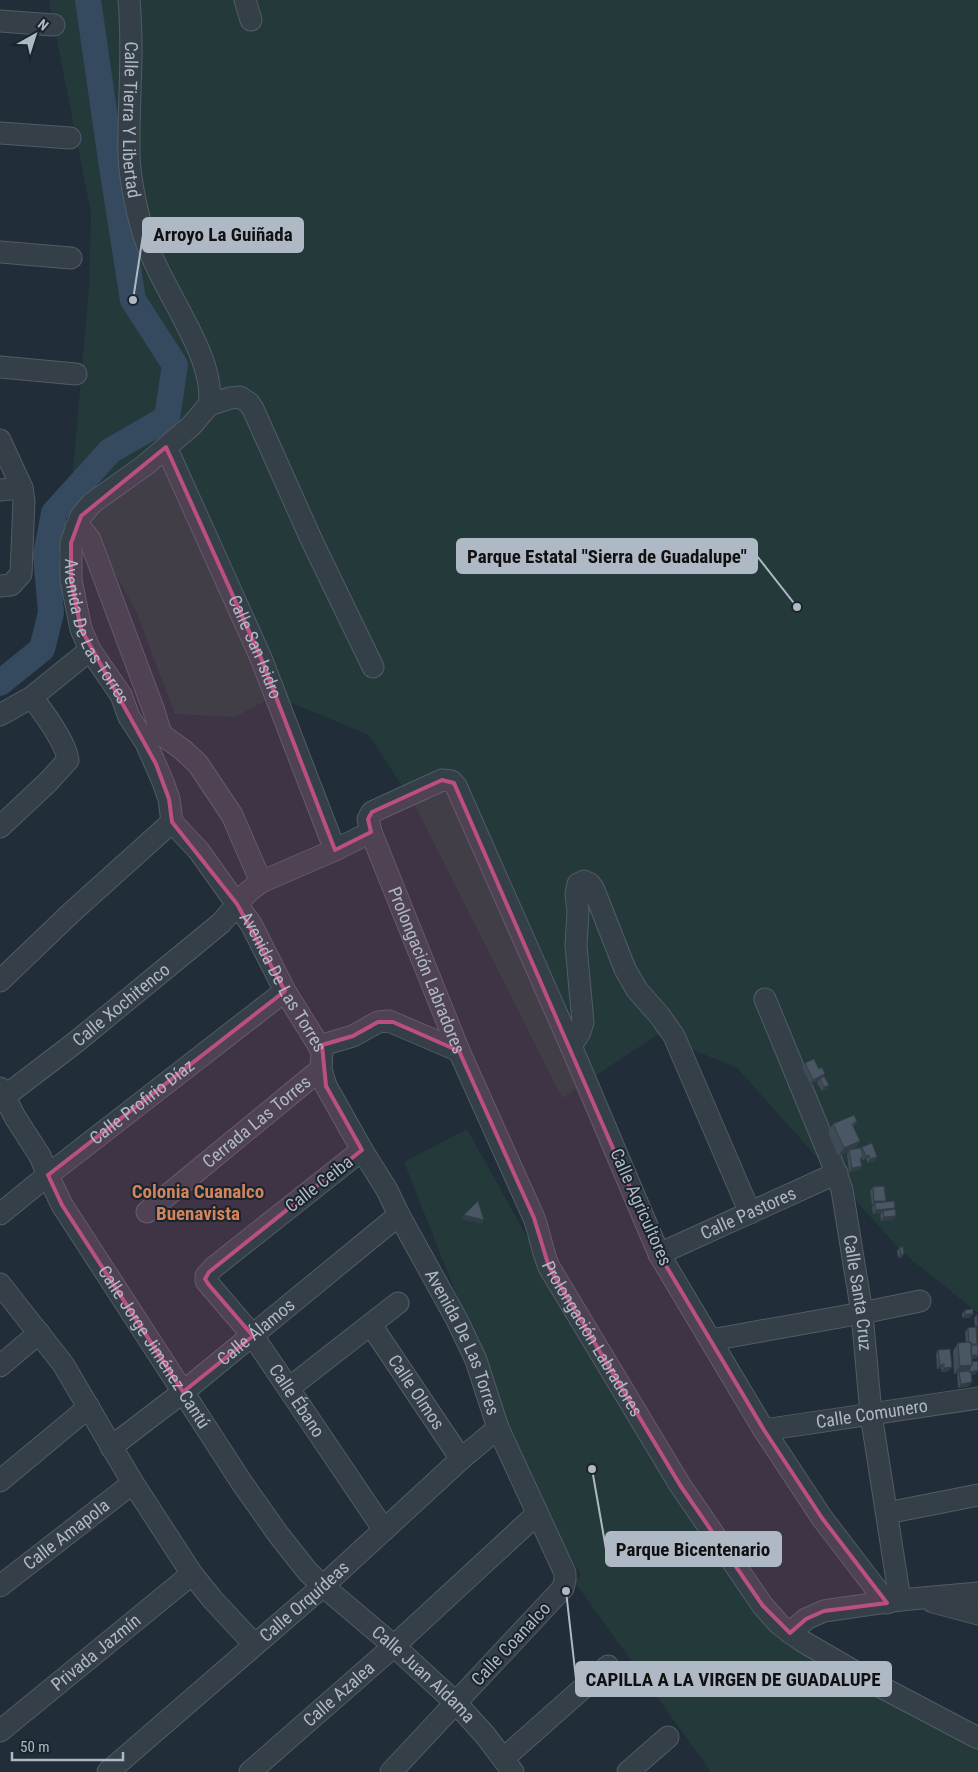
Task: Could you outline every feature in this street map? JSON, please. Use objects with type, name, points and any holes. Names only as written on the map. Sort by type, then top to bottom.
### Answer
[{"type":"street","name":"Calle Tierra Y Libertad","points":[[129,0],[132,36],[129,157],[138,214],[157,270],[183,317],[203,362],[210,386],[210,404]]},
{"type":"street","points":[[0,21],[54,25]]},
{"type":"street","points":[[0,133],[70,138]]},
{"type":"street","points":[[0,252],[72,258]]},
{"type":"street","points":[[0,368],[76,374]]},
{"type":"street","points":[[262,882],[232,815],[198,764],[183,750],[154,739],[151,703],[90,540],[85,533],[76,527],[81,516],[92,503],[144,466],[191,426],[210,404],[235,396],[244,399],[253,409],[312,541],[373,667]]},
{"type":"street","points":[[0,440],[22,488],[24,501],[21,574],[8,584]]},
{"type":"street","name":"Calle San Isidro","points":[[166,447],[261,658],[335,850]]},
{"type":"street","points":[[0,490],[22,488]]},
{"type":"street","name":"Avenida De Las Torres","points":[[76,527],[71,543],[71,580],[82,629],[90,650],[121,696],[129,717],[154,739],[163,782],[169,799],[172,822],[199,851],[251,924],[285,991],[319,1046],[322,1052],[321,1069],[326,1086],[362,1150],[388,1190],[399,1215],[457,1320],[476,1360],[498,1428],[566,1580]]},
{"type":"street","points":[[0,715],[32,696],[90,650]]},
{"type":"street","points":[[0,827],[48,782],[68,760],[54,729],[32,696]]},
{"type":"street","name":"Calle Xochitenco","points":[[2,1095],[76,1042],[221,923],[248,892],[262,882],[335,850],[370,824],[372,812],[442,780],[451,781]]},
{"type":"street","name":"Calle Agricultores","points":[[451,781],[456,786],[571,1046],[659,1254],[764,1430],[822,1518],[902,1601]]},
{"type":"street","points":[[0,981],[72,912],[172,822]]},
{"type":"street","name":"Prolongación Labradores","points":[[370,824],[459,1051],[534,1218],[540,1235],[541,1248],[548,1267],[680,1485],[763,1606],[779,1624],[790,1633],[883,1688],[978,1738]]},
{"type":"street","points":[[571,1046],[580,1032],[583,1022],[577,961],[578,910],[576,894],[578,884],[584,881],[590,884],[594,890],[625,969],[637,990],[660,1016],[674,1036],[750,1212]]},
{"type":"street","name":"Calle Profirio Díaz","points":[[0,1214],[48,1174],[285,991]]},
{"type":"street","name":"Calle Santa Cruz","points":[[766,999],[837,1173],[842,1190],[862,1313],[871,1414],[902,1601]]},
{"type":"street","points":[[319,1046],[353,1036],[378,1022],[389,1021],[459,1051]]},
{"type":"street","name":"Cerrada Las Torres","points":[[146,1212],[321,1069]]},
{"type":"street","name":"Calle Jorge Jiménez Cantú","points":[[2,1095],[40,1156],[62,1205],[242,1483],[278,1534],[308,1572],[323,1586]]},
{"type":"street","name":"Calle Ceiba","points":[[206,1276],[213,1268],[362,1150]]},
{"type":"street","name":"Calle Pastores","points":[[659,1254],[837,1173]]},
{"type":"street","name":"Calle Álamos","points":[[111,1447],[253,1336],[399,1215]]},
{"type":"street","name":"Calle Ébano","points":[[206,1276],[206,1281],[209,1285],[253,1336],[384,1530]]},
{"type":"street","points":[[3,1294],[39,1333],[64,1364],[111,1447],[192,1574],[213,1600],[254,1644]]},
{"type":"street","points":[[711,1340],[920,1301]]},
{"type":"street","points":[[289,1388],[398,1303]]},
{"type":"street","name":"Calle Olmos","points":[[371,1325],[462,1459]]},
{"type":"street","points":[[0,1366],[39,1333]]},
{"type":"street","name":"Calle Comunero","points":[[764,1430],[978,1398]]},
{"type":"street","points":[[0,1481],[89,1406]]},
{"type":"street","name":"Calle Orquídeas","points":[[108,1772],[323,1586],[498,1428]]},
{"type":"street","name":"Calle Amapola","points":[[0,1586],[133,1483]]},
{"type":"street","points":[[887,1512],[978,1495]]},
{"type":"street","name":"Calle Azalea","points":[[250,1772],[394,1646],[537,1514]]},
{"type":"street","name":"Privada Jazmín","points":[[0,1731],[192,1574]]},
{"type":"street","name":"Calle Coanalco","points":[[398,1769],[562,1588],[566,1580]]},
{"type":"street","name":"Calle Juan Aldama","points":[[323,1586],[394,1646],[456,1703],[485,1735],[508,1766]]},
{"type":"street","points":[[790,1633],[806,1619],[824,1611],[978,1593]]},
{"type":"street","points":[[902,1601],[978,1614]]},
{"type":"street","points":[[508,1766],[608,1666]]},
{"type":"street","points":[[628,1772],[668,1737]]},
{"type":"highlighted area","points":[[166,447],[261,658],[335,850],[371,832],[368,819],[372,812],[442,780],[454,783],[659,1254],[764,1430],[822,1518],[887,1603],[824,1611],[806,1619],[790,1633],[763,1606],[680,1485],[549,1267],[534,1218],[459,1051],[393,1022],[378,1022],[353,1036],[322,1045],[326,1086],[362,1150],[209,1272],[205,1279],[209,1285],[253,1336],[183,1392],[62,1205],[48,1175],[285,991],[237,904],[172,822],[169,799],[156,764],[81,629],[71,580],[71,543],[81,516]]},
{"type":"green space","points":[[49,0],[978,0],[978,1313],[902,1252],[737,1068],[657,1035],[562,1098],[418,811],[369,735],[274,696],[235,717],[175,714],[136,611],[71,494],[89,287],[91,213]]},
{"type":"green space","points":[[467,1129],[614,1393],[757,1611],[978,1746],[978,1772],[711,1772],[574,1581],[581,1575],[542,1511],[404,1162]]},
{"type":"building","points":[[814,1059],[819,1069],[822,1067],[825,1074],[813,1080],[805,1063]]},
{"type":"building","points":[[824,1076],[829,1085],[824,1087],[820,1079]]},
{"type":"building","points":[[854,1115],[857,1121],[852,1124],[860,1141],[844,1148],[833,1124]]},
{"type":"building","points":[[872,1143],[877,1157],[870,1159],[869,1155],[866,1156],[862,1147]]},
{"type":"building","points":[[861,1148],[863,1157],[860,1158],[862,1166],[852,1168],[849,1150]]},
{"type":"building","points":[[884,1186],[886,1201],[874,1201],[873,1187]]},
{"type":"building","points":[[478,1201],[484,1220],[464,1215]]},
{"type":"building","points":[[894,1201],[895,1208],[876,1210],[875,1203]]},
{"type":"building","points":[[895,1209],[896,1216],[884,1217],[883,1211]]},
{"type":"building","points":[[900,1247],[903,1247],[904,1254],[901,1254]]},
{"type":"building","points":[[973,1309],[973,1314],[965,1314],[965,1310]]},
{"type":"building","points":[[976,1327],[977,1344],[971,1344],[971,1342],[969,1343],[968,1328]]},
{"type":"building","points":[[971,1342],[972,1365],[960,1366],[958,1343]]},
{"type":"building","points":[[971,1345],[978,1345],[978,1355],[971,1355]]},
{"type":"building","points":[[950,1349],[952,1367],[944,1368],[944,1364],[940,1365],[938,1350]]},
{"type":"building","points":[[978,1361],[978,1370],[970,1372],[972,1362]]},
{"type":"building","points":[[968,1371],[971,1373],[972,1382],[961,1384],[959,1372]]},
{"type":"waterway","points":[[0,683],[42,649],[51,613],[46,555],[54,513],[110,451],[167,418],[175,365],[133,300],[88,0]]},
{"type":"place","name":"Arroyo La Guiñada","points":[[133,300]]},
{"type":"place","name":"Parque Estatal \"Sierra de Guadalupe\"","points":[[797,607]]},
{"type":"place","name":"Parque Bicentenario","points":[[592,1469]]},
{"type":"place","name":"CAPILLA A LA VIRGEN DE GUADALUPE","points":[[566,1591]]},
{"type":"district","name":"Colonia Cuanalco Buenavista","points":[[198,1202]]}]
